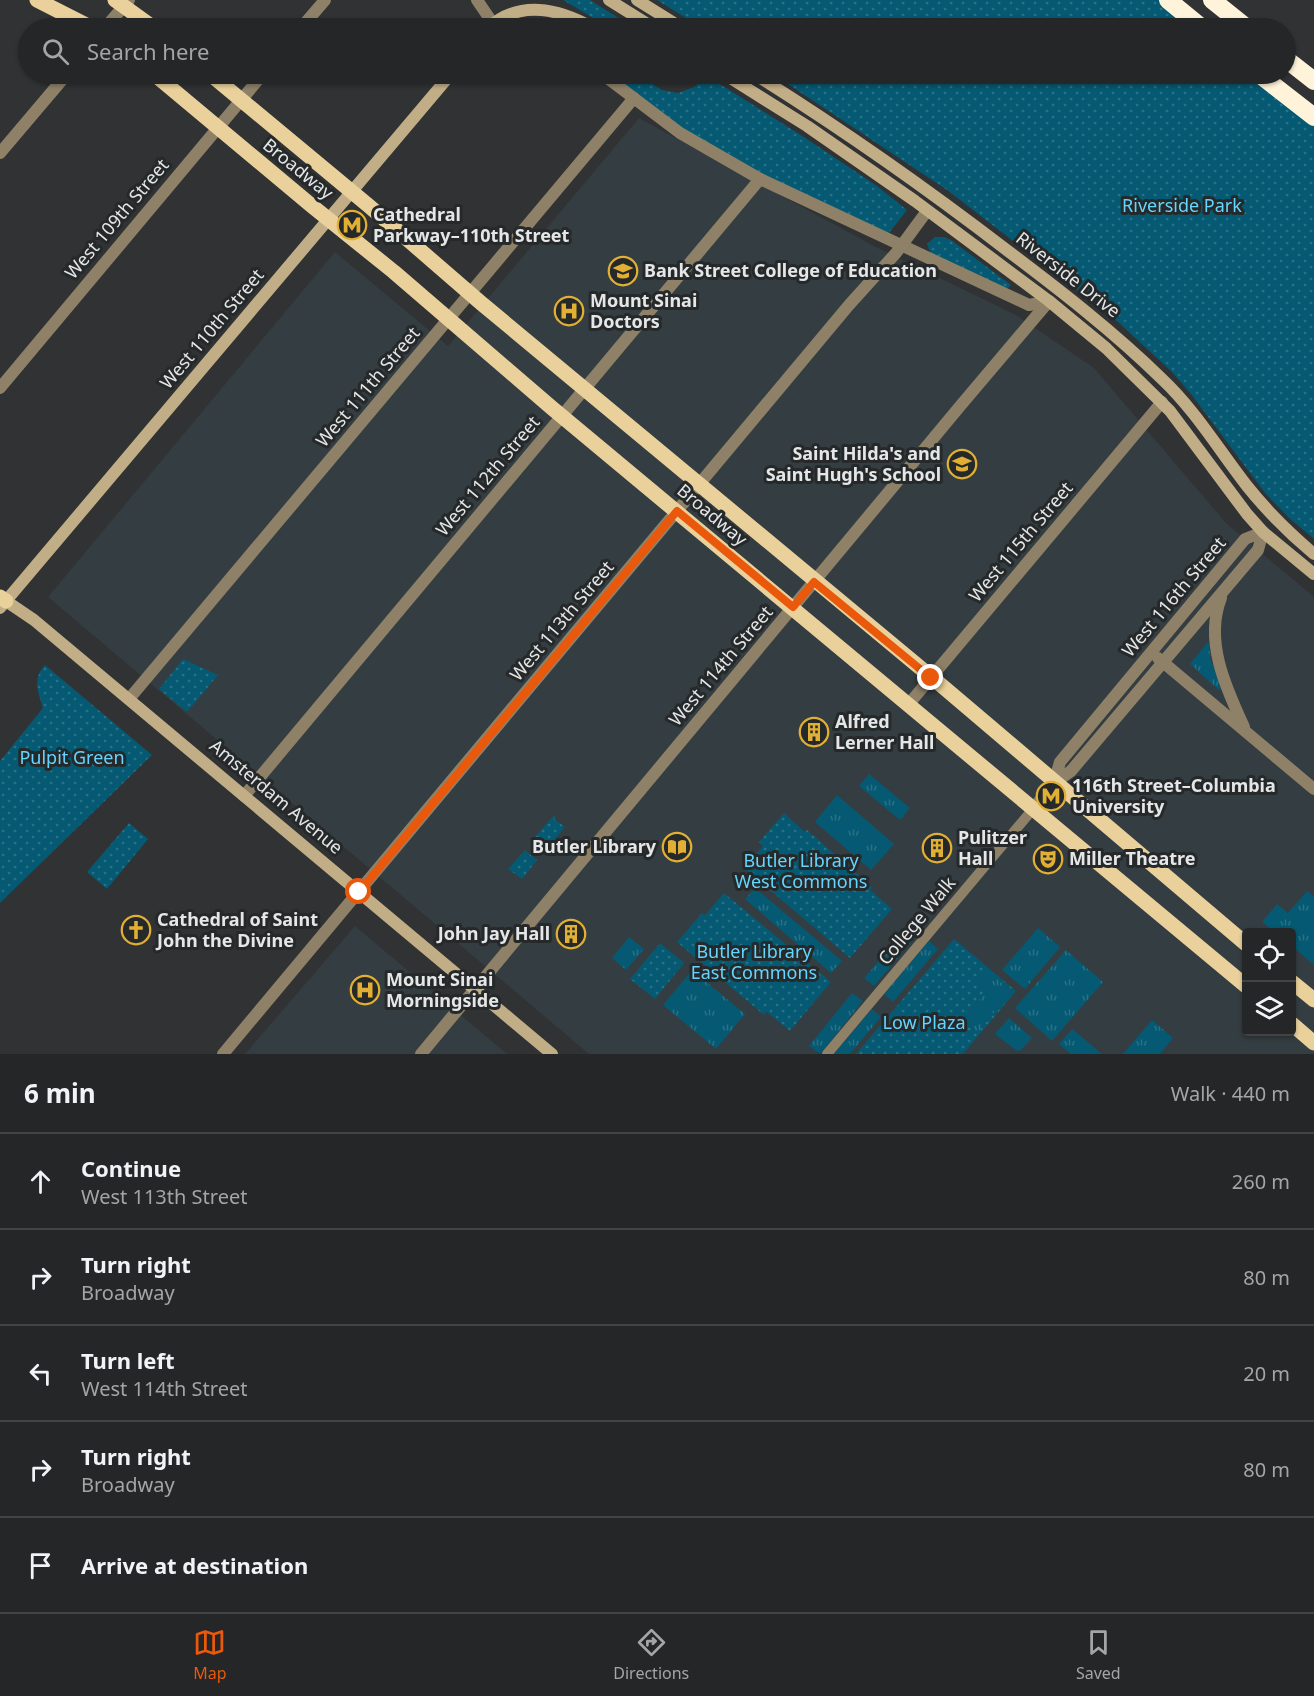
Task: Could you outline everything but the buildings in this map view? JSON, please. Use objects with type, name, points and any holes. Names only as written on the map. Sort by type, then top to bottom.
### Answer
[{"type":"highway","points":[[1168,0],[1190,18]]},
{"type":"highway","points":[[1212,0],[1234,18]]},
{"type":"highway","points":[[1296,67],[1314,81]]},
{"type":"highway","points":[[1272,84],[1314,117]]},
{"type":"main road","points":[[37,0],[72,18]]},
{"type":"main road","points":[[609,0],[638,18]]},
{"type":"main road","points":[[638,0],[666,18]]},
{"type":"main road","points":[[122,2],[142,18]]},
{"type":"main road","points":[[502,18],[511,10],[534,6],[572,18]]},
{"type":"main road","name":"Broadway","points":[[166,84],[1242,983]]},
{"type":"main road","name":"Broadway","points":[[222,84],[1242,941]]},
{"type":"main road","name":"West 110th Street","points":[[2,602],[443,84]]},
{"type":"main road","name":"Riverside Drive","points":[[740,84],[807,126],[927,212],[1049,302],[1106,348],[1162,402],[1263,532],[1314,574]]},
{"type":"main road","name":"Riverside Drive","points":[[770,84],[817,113],[938,197],[1123,342],[1173,389],[1247,486],[1275,518],[1314,554]]},
{"type":"main road","points":[[927,212],[938,197]]},
{"type":"main road","points":[[1049,302],[1058,289]]},
{"type":"main road","points":[[1162,402],[1173,389]]},
{"type":"main road","points":[[1263,532],[1275,518]]},
{"type":"main road","name":"Amsterdam Avenue","points":[[2,602],[29,616],[552,1054]]},
{"type":"main road","points":[[1296,985],[1314,1000]]},
{"type":"main road","points":[[1296,1027],[1314,1042]]},
{"type":"street","points":[[310,18],[325,0]]},
{"type":"street","points":[[477,0],[487,18]]},
{"type":"street","points":[[112,18],[122,2]]},
{"type":"street","points":[[0,153],[59,84]]},
{"type":"street","name":"West 109th Street","points":[[0,388],[254,84]]},
{"type":"street","name":"Riverside Drive","points":[[615,84],[680,133],[760,179],[1029,305],[1049,302]]},
{"type":"street","name":"West 111th Street","points":[[129,699],[634,98]]},
{"type":"street","name":"West 112th Street","points":[[244,796],[760,179]]},
{"type":"street","name":"West 113th Street","points":[[223,1054],[847,308],[903,245],[927,212]]},
{"type":"street","name":"West 114th Street","points":[[421,1054],[1049,302]]},
{"type":"street","name":"West 115th Street","points":[[908,705],[1162,402]]},
{"type":"street","name":"West 116th Street","points":[[1033,809],[1054,783],[1071,771],[1258,550],[1263,532]]},
{"type":"street","name":"West 116th Street","points":[[1054,783],[1060,762],[1245,539],[1263,532]]},
{"type":"street","points":[[1224,590],[1217,608],[1215,624],[1217,652],[1228,692],[1245,731]]},
{"type":"street","points":[[1151,652],[1314,789]]},
{"type":"street","name":"College Walk","points":[[827,1054],[1033,809]]},
{"type":"shaded area","points":[[639,118],[874,246],[1016,315],[1094,368],[1226,523],[1314,597],[1314,1054],[589,1054],[48,597],[335,252],[448,346]]},
{"type":"shaded area","name":"Mount Sinai Morningside","points":[[355,926],[507,1054],[245,1054]]},
{"type":"green space","points":[[563,0],[590,0],[618,18],[593,18]]},
{"type":"green space","points":[[657,0],[1168,0],[1190,18],[686,18]]},
{"type":"green space","points":[[624,84],[652,84],[662,90],[678,93],[698,84],[720,84],[877,186],[907,210],[889,233],[779,185],[674,124]]},
{"type":"green space","name":"Riverside Park","points":[[788,84],[1272,84],[1314,117],[1314,539],[1289,518],[1265,493],[1172,372],[1118,322],[947,190]]},
{"type":"green space","points":[[935,237],[951,240],[1011,285],[1007,289],[931,254],[927,244]]},
{"type":"green space","points":[[1209,643],[1210,657],[1221,688],[1219,690],[1190,664]]},
{"type":"green space","points":[[183,659],[218,675],[187,712],[159,689]]},
{"type":"green space","name":"Pulpit Green","points":[[45,665],[152,755],[0,903],[0,761],[43,708],[37,681]]},
{"type":"green space","points":[[869,774],[910,808],[900,820],[859,786]]},
{"type":"green space","points":[[837,795],[894,844],[871,870],[815,822]]},
{"type":"green space","name":"Butler Library West Commons","points":[[784,813],[872,887],[870,890],[892,909],[850,958],[744,868],[763,846],[759,842]]},
{"type":"green space","points":[[554,815],[556,817],[554,819],[565,827],[549,846],[539,837],[535,837]]},
{"type":"green space","points":[[129,823],[148,839],[107,889],[87,872]]},
{"type":"green space","points":[[525,850],[537,860],[522,879],[508,869]]},
{"type":"green space","points":[[755,888],[842,961],[831,973],[745,899]]},
{"type":"green space","points":[[1307,891],[1314,896],[1314,965],[1296,949],[1296,928],[1270,928],[1262,922],[1277,904],[1288,913]]},
{"type":"green space","name":"Butler Library East Commons","points":[[724,893],[831,982],[790,1031],[767,1012],[764,1015],[677,942],[702,913],[705,915]]},
{"type":"green space","points":[[910,925],[919,933],[874,986],[864,978]]},
{"type":"green space","points":[[1038,928],[1060,947],[1025,989],[1002,970]]},
{"type":"green space","points":[[629,937],[644,949],[626,970],[612,958]]},
{"type":"green space","name":"Low Plaza","points":[[954,939],[1016,991],[963,1054],[856,1054]],"holes":[[[985,969],[1012,991],[978,1032],[963,1020],[983,995],[983,987],[975,981]]]},
{"type":"green space","points":[[929,941],[938,949],[893,1002],[884,994]]},
{"type":"green space","points":[[660,943],[684,963],[655,999],[630,979]]},
{"type":"green space","points":[[1066,950],[1103,982],[1052,1041],[1015,1008]]},
{"type":"green space","points":[[985,968],[1012,991],[978,1032],[963,1020],[983,995],[983,987],[975,981]]},
{"type":"green space","points":[[692,970],[745,1014],[716,1049],[663,1005]]},
{"type":"green space","points":[[852,993],[863,1001],[820,1054],[809,1046]]},
{"type":"green space","points":[[872,1009],[881,1017],[850,1054],[834,1054]]},
{"type":"green space","points":[[1009,1018],[1032,1038],[1021,1050],[1017,1051],[995,1034]]},
{"type":"green space","points":[[1152,1020],[1173,1038],[1160,1054],[1123,1054]]},
{"type":"green space","points":[[1072,1029],[1102,1054],[1071,1054],[1059,1044]]},
{"type":"place","name":"Cathedral Parkway–110th Street","points":[[352,225]]},
{"type":"place","name":"Bank Street College of Education","points":[[623,271]]},
{"type":"place","name":"Mount Sinai Doctors","points":[[569,311]]},
{"type":"place","name":"Saint Hilda's and Saint Hugh's School","points":[[962,464]]},
{"type":"place","name":"Alfred Lerner Hall","points":[[814,732]]},
{"type":"place","name":"116th Street–Columbia University","points":[[1051,796]]},
{"type":"place","name":"Butler Library","points":[[677,847]]},
{"type":"place","name":"Pulitzer Hall","points":[[937,848]]},
{"type":"place","name":"Miller Theatre","points":[[1048,859]]},
{"type":"place","name":"Cathedral of Saint John the Divine","points":[[136,930]]},
{"type":"place","name":"John Jay Hall","points":[[571,934]]},
{"type":"place","name":"Mount Sinai Morningside","points":[[365,990]]},
{"type":"route","points":[[359,892],[677,511],[793,607],[814,582],[931,678]]}]
